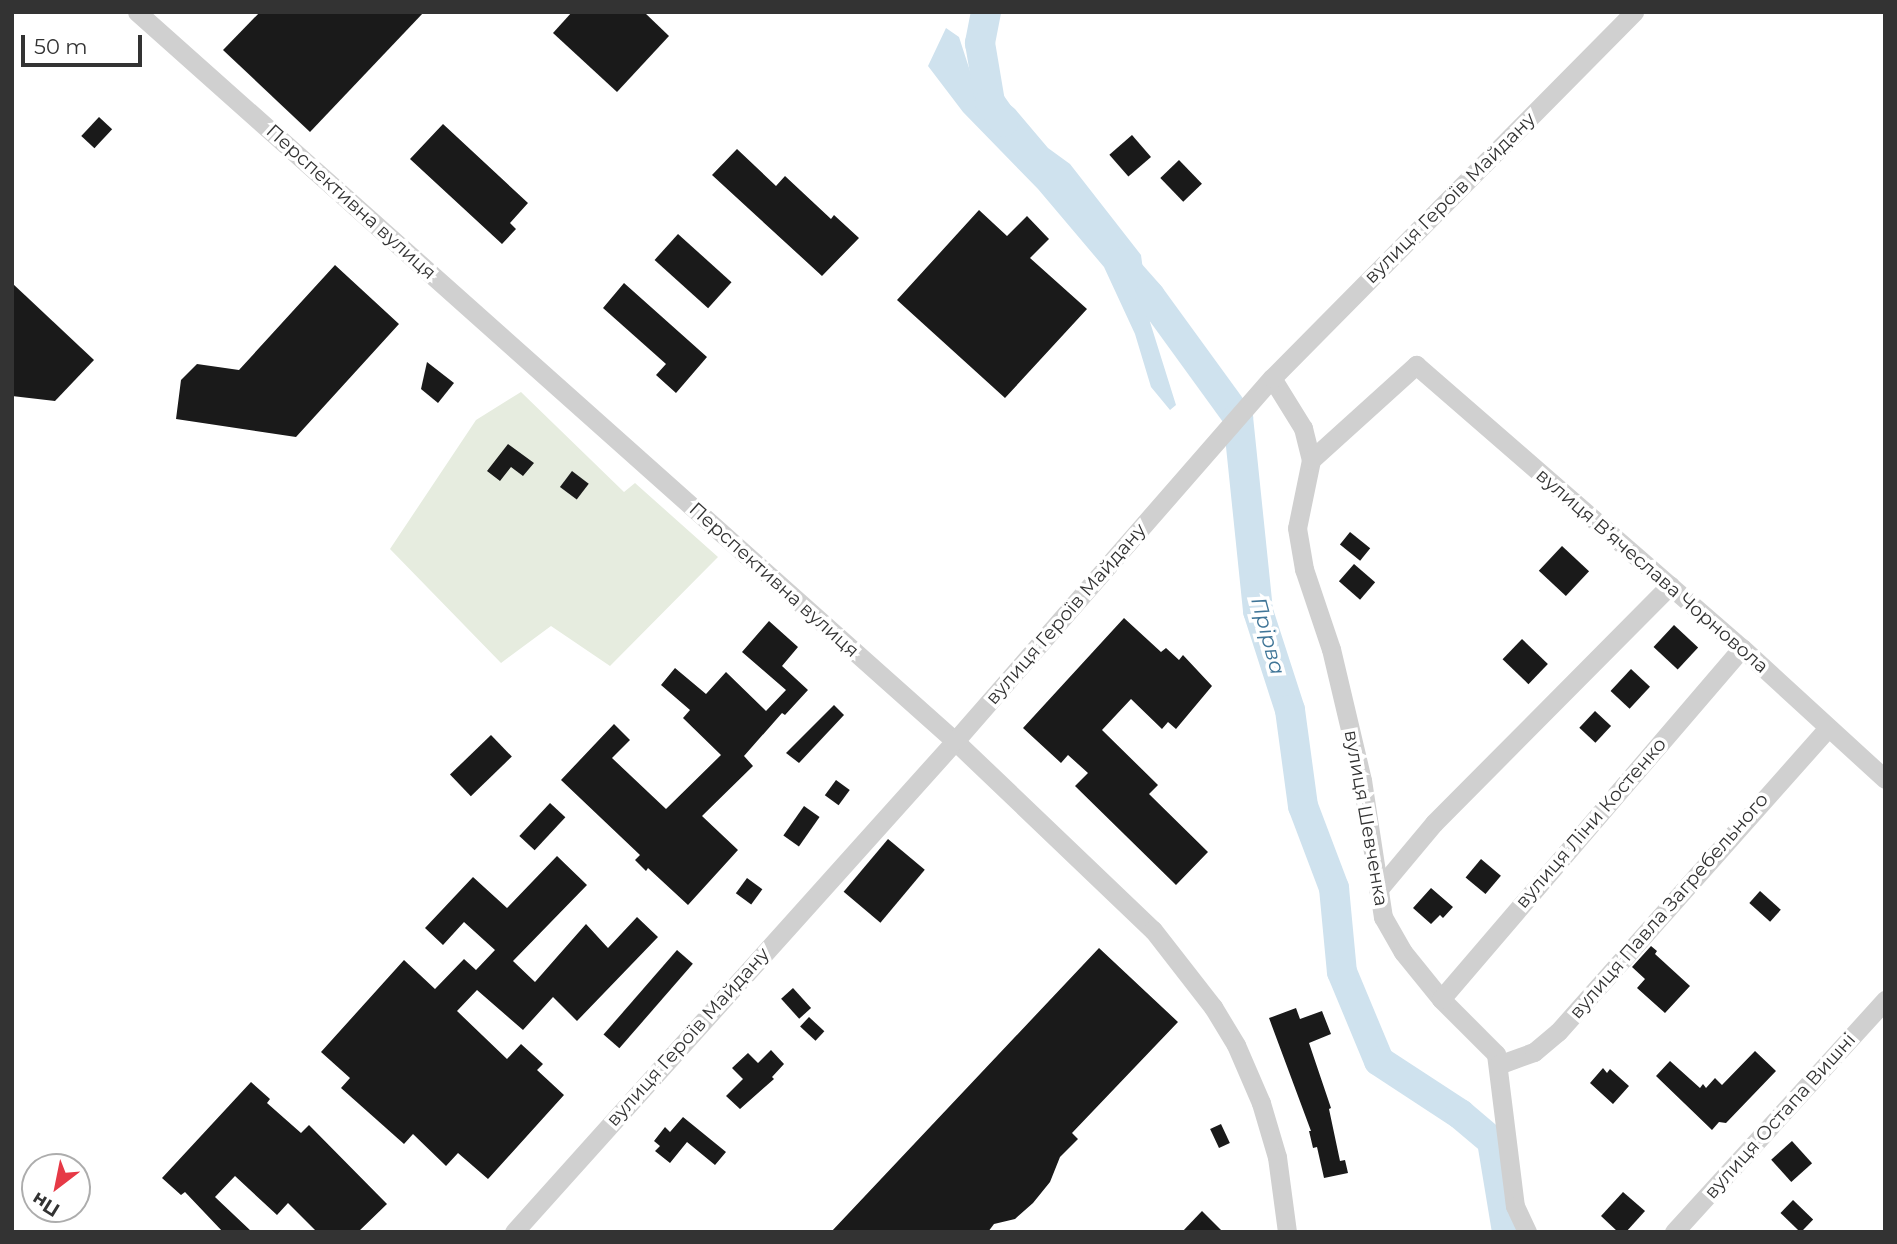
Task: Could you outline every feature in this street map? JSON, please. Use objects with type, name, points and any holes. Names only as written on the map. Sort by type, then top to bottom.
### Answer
[{"type":"street","name":"Перспективна вулиця","points":[[137,12],[955,741],[1153,930],[1213,1007],[1236,1045],[1261,1103],[1277,1157],[1287,1232]]},
{"type":"street","name":"вулиця Героїв Майдану","points":[[514,1232],[955,741],[1272,378],[1634,12]]},
{"type":"street","name":"вулиця Вʼячеслава Чорновола","points":[[1311,460],[1416,365],[1742,648],[1827,729],[1885,779]]},
{"type":"street","name":"вулиця Шевченка","points":[[1272,378],[1303,428],[1311,460],[1297,528],[1304,569],[1331,649],[1362,780],[1383,917],[1403,951],[1441,999],[1496,1054],[1515,1206],[1527,1232]]},
{"type":"street","points":[[1378,890],[1434,824],[1670,585]]},
{"type":"street","name":"вулиця Ліни Костенко","points":[[1441,999],[1742,648]]},
{"type":"street","name":"вулиця Павла Загребельного","points":[[1498,1065],[1534,1052],[1558,1032],[1827,729]]},
{"type":"street","name":"вулиця Остапа Вишні","points":[[1674,1232],[1885,1000]]},
{"type":"shaded area","points":[[521,392],[624,492],[635,483],[718,557],[610,666],[551,626],[501,663],[390,549],[476,420]]},
{"type":"water","points":[[946,28],[959,37],[970,71],[1015,109],[1048,148],[1070,164],[1141,255],[1150,322],[1176,405],[1170,410],[1151,387],[1135,334],[1104,267],[1038,189],[963,112],[928,66]]},
{"type":"building","points":[[260,12],[424,12],[310,132],[223,50]]},
{"type":"building","points":[[572,12],[644,12],[669,36],[617,92],[553,33]]},
{"type":"building","points":[[99,117],[112,129],[94,148],[81,136]]},
{"type":"building","points":[[443,124],[528,203],[510,223],[516,229],[502,244],[410,159]]},
{"type":"building","points":[[1132,135],[1151,157],[1128,177],[1109,155]]},
{"type":"building","points":[[737,149],[776,186],[785,176],[831,219],[834,215],[859,238],[822,276],[712,175]]},
{"type":"building","points":[[1179,160],[1202,184],[1183,202],[1160,178]]},
{"type":"building","points":[[979,210],[1007,236],[1027,216],[1049,239],[1030,258],[1087,309],[1005,398],[897,300]]},
{"type":"building","points":[[678,234],[732,282],[708,308],[655,260]]},
{"type":"building","points":[[335,265],[399,324],[296,437],[176,419],[181,380],[197,364],[239,370]]},
{"type":"building","points":[[12,283],[94,360],[55,401],[12,396]]},
{"type":"building","points":[[624,283],[707,357],[676,393],[656,375],[666,364],[603,308]]},
{"type":"building","points":[[427,362],[454,383],[438,403],[421,389]]},
{"type":"building","points":[[508,444],[534,463],[523,476],[511,467],[500,481],[487,471]]},
{"type":"building","points":[[572,471],[589,484],[577,500],[560,487]]},
{"type":"building","points":[[1350,532],[1370,548],[1360,561],[1340,544]]},
{"type":"building","points":[[1562,546],[1589,571],[1566,596],[1539,571]]},
{"type":"building","points":[[1354,564],[1375,582],[1360,600],[1339,581]]},
{"type":"building","points":[[1124,618],[1161,652],[1166,648],[1179,660],[1183,655],[1212,686],[1176,729],[1168,722],[1162,729],[1131,699],[1102,730],[1158,785],[1149,794],[1208,852],[1176,885],[1075,786],[1088,773],[1068,755],[1061,763],[1023,728]]},
{"type":"building","points":[[769,621],[798,647],[782,666],[808,690],[785,715],[782,713],[744,756],[753,766],[702,816],[738,850],[688,905],[648,868],[646,871],[635,860],[640,855],[561,780],[614,724],[630,740],[612,758],[666,809],[721,755],[683,718],[690,710],[661,685],[675,668],[706,694],[726,672],[766,711],[786,690],[742,652]]},
{"type":"building","points":[[1674,625],[1698,648],[1678,669],[1654,647]]},
{"type":"building","points":[[1522,639],[1548,664],[1528,684],[1503,659]]},
{"type":"building","points":[[1631,669],[1650,687],[1630,709],[1611,691]]},
{"type":"building","points":[[834,705],[844,715],[799,763],[786,753]]},
{"type":"building","points":[[1595,711],[1611,726],[1595,743],[1579,728]]},
{"type":"building","points":[[491,735],[512,757],[471,796],[450,775]]},
{"type":"building","points":[[836,780],[850,790],[839,805],[825,795]]},
{"type":"building","points":[[550,803],[565,817],[535,850],[519,836]]},
{"type":"building","points":[[804,806],[820,817],[799,846],[783,835]]},
{"type":"building","points":[[888,839],[925,870],[880,923],[844,892]]},
{"type":"building","points":[[557,856],[587,885],[513,961],[535,982],[586,924],[608,948],[637,917],[658,937],[577,1021],[553,997],[523,1030],[477,990],[457,1011],[507,1059],[521,1044],[543,1064],[537,1070],[564,1095],[488,1179],[458,1153],[446,1166],[413,1134],[404,1144],[341,1088],[350,1078],[321,1052],[404,960],[435,989],[464,959],[476,970],[495,950],[464,922],[443,945],[425,928],[473,877],[507,908]]},
{"type":"building","points":[[1481,859],[1501,876],[1485,894],[1466,877]]},
{"type":"building","points":[[747,878],[762,889],[751,905],[736,893]]},
{"type":"building","points":[[1431,888],[1453,907],[1443,918],[1440,915],[1431,924],[1413,908]]},
{"type":"building","points":[[1760,891],[1781,910],[1770,922],[1749,903]]},
{"type":"building","points":[[1651,946],[1657,951],[1655,954],[1690,986],[1665,1013],[1637,988],[1645,979],[1632,967]]},
{"type":"building","points":[[1099,948],[1178,1022],[1072,1133],[1078,1139],[1060,1157],[1050,1182],[1033,1203],[1015,1219],[994,1224],[988,1232],[831,1232]]},
{"type":"building","points":[[677,950],[693,964],[619,1048],[604,1035]]},
{"type":"building","points":[[793,988],[811,1008],[799,1019],[781,999]]},
{"type":"building","points":[[1296,1008],[1300,1019],[1322,1011],[1331,1034],[1309,1043],[1331,1108],[1329,1109],[1340,1161],[1345,1160],[1348,1173],[1324,1178],[1317,1147],[1313,1148],[1311,1131],[1269,1018]]},
{"type":"building","points":[[809,1017],[824,1031],[815,1041],[800,1027]]},
{"type":"building","points":[[771,1050],[784,1064],[772,1077],[774,1079],[740,1109],[726,1096],[743,1079],[732,1068],[748,1053],[758,1063]]},
{"type":"building","points":[[1755,1051],[1776,1071],[1726,1123],[1719,1122],[1712,1130],[1656,1076],[1670,1061],[1700,1088],[1703,1084],[1706,1088],[1715,1078],[1722,1085]]},
{"type":"building","points":[[1603,1068],[1607,1073],[1610,1069],[1629,1086],[1613,1104],[1590,1083]]},
{"type":"building","points":[[251,1082],[270,1099],[267,1103],[301,1133],[309,1125],[387,1204],[358,1232],[317,1232],[288,1203],[277,1215],[235,1176],[215,1197],[252,1232],[223,1232],[185,1192],[181,1195],[162,1178]]},
{"type":"building","points":[[683,1117],[726,1152],[715,1165],[687,1142],[670,1163],[655,1151],[660,1146],[654,1141],[665,1127],[670,1132]]},
{"type":"building","points":[[1221,1124],[1230,1143],[1219,1148],[1210,1129]]},
{"type":"building","points":[[1792,1141],[1812,1163],[1791,1182],[1771,1160]]},
{"type":"building","points":[[1623,1192],[1645,1211],[1626,1232],[1618,1232],[1601,1216]]},
{"type":"building","points":[[1793,1200],[1813,1219],[1800,1232],[1780,1213]]},
{"type":"building","points":[[1202,1211],[1223,1232],[1182,1232]]},
{"type":"waterway","name":"Прірва","points":[[986,12],[980,43],[990,102],[1004,122]]},
{"type":"waterway","name":"Прірва","points":[[1120,262],[1150,296],[1238,417],[1258,611],[1290,710],[1303,806],[1334,888],[1342,972],[1379,1061],[1460,1114],[1492,1141],[1507,1232]]}]
